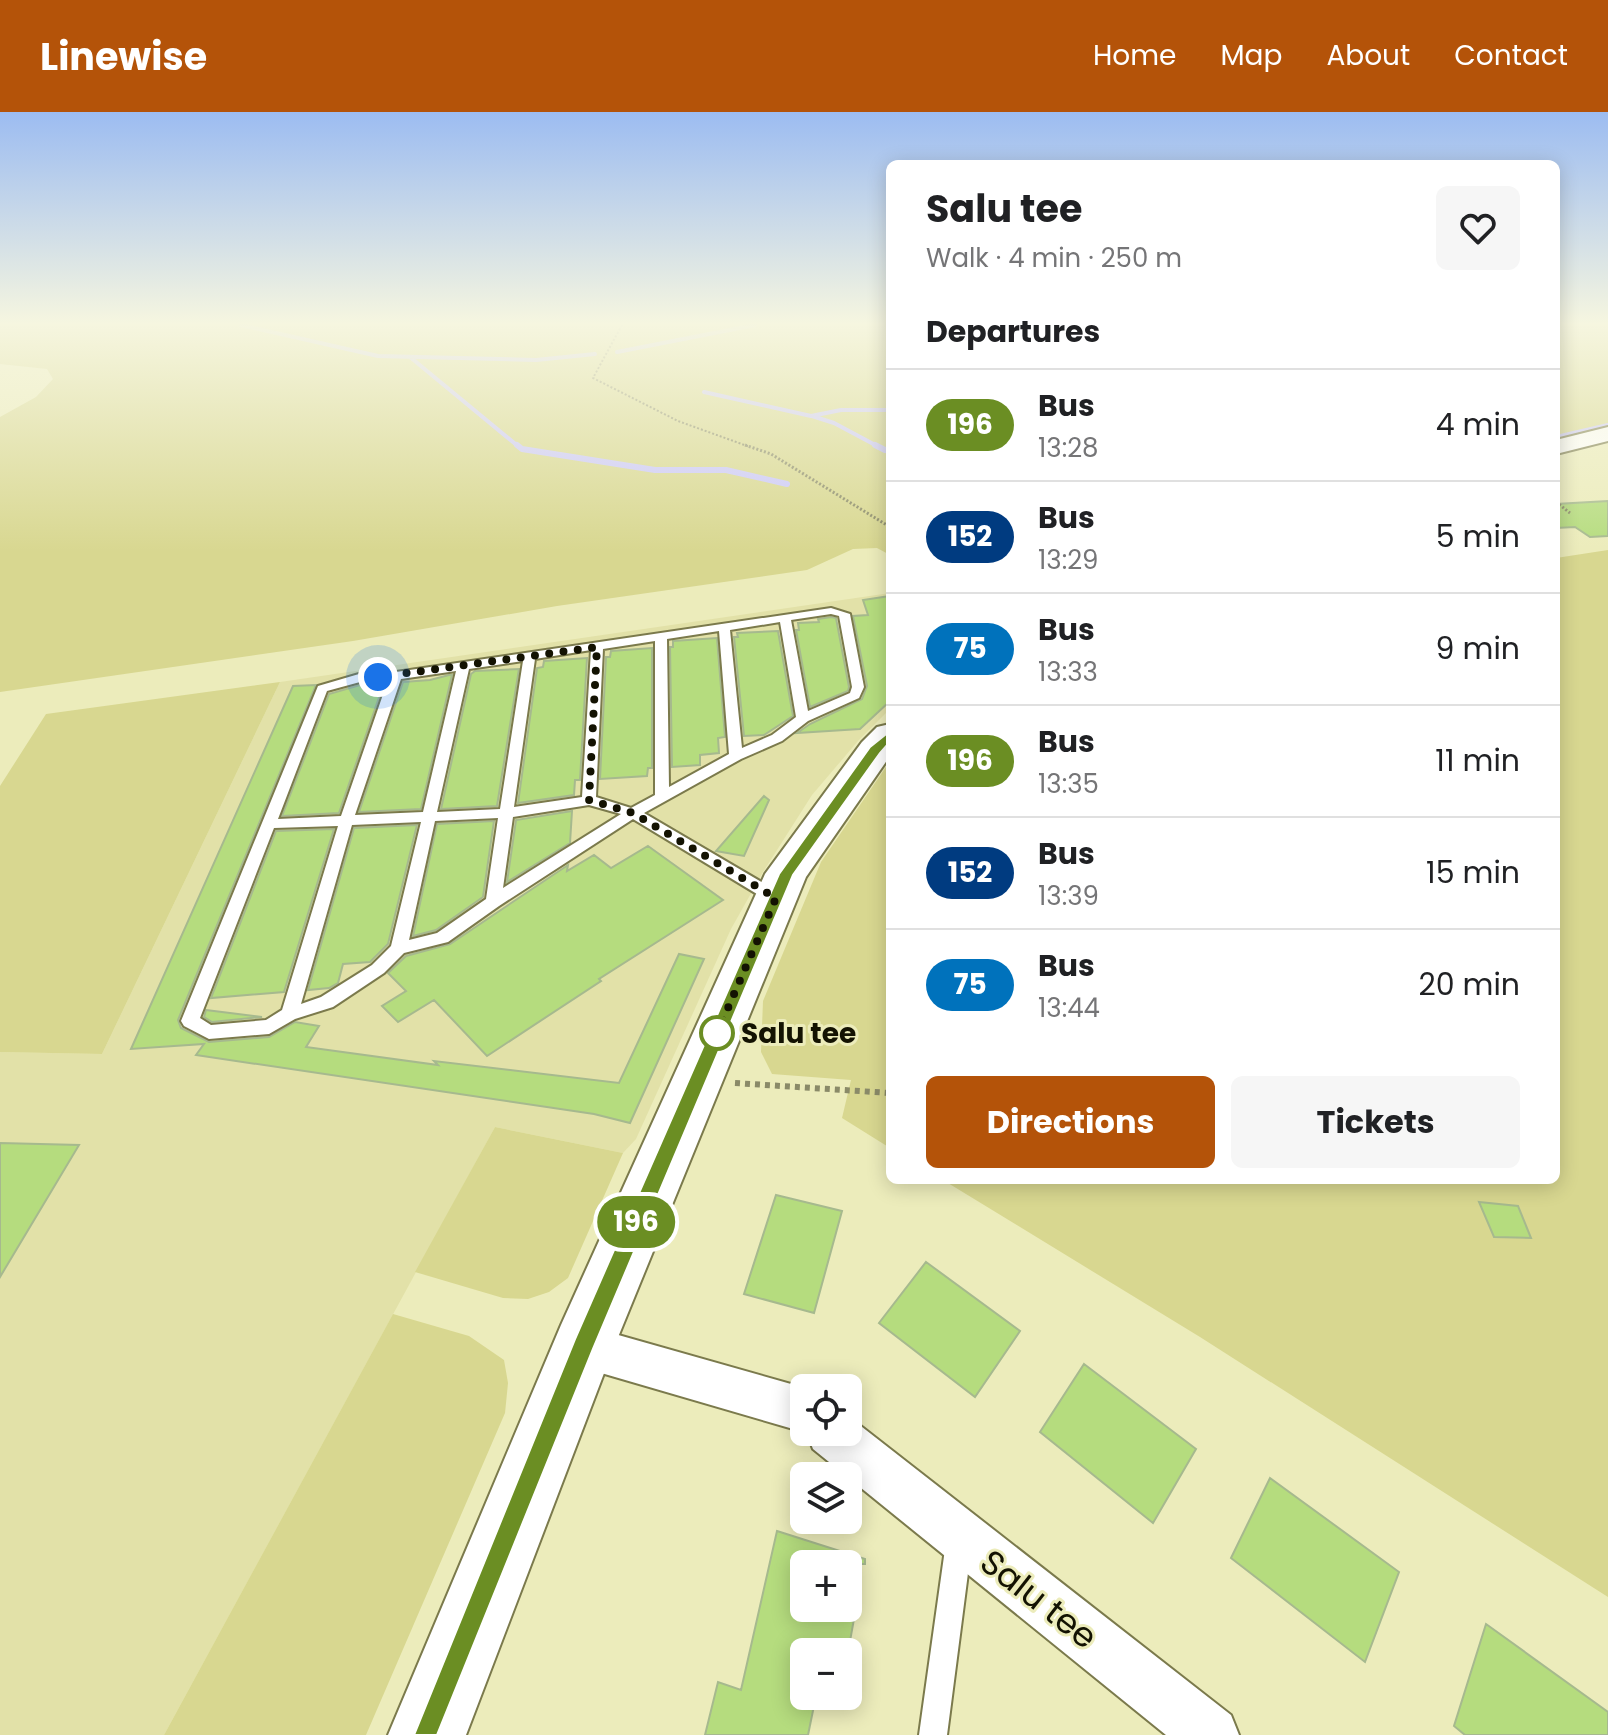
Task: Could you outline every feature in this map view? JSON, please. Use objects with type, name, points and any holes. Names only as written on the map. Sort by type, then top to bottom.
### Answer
[{"type":"street","points":[[1560,446],[1608,434]]},
{"type":"street","points":[[427,1735],[583,1347],[786,874],[886,739]]},
{"type":"street","points":[[583,1347],[790,1407]]},
{"type":"street","name":"Salu tee","points":[[847,1446],[1211,1735]]},
{"type":"lane","points":[[831,611],[844,614],[858,687],[855,695],[803,718],[777,738],[736,756],[633,813],[442,938],[399,948],[378,969],[327,1002],[289,1014],[269,1027],[209,1032],[190,1021],[322,689],[359,678],[529,658],[785,619],[831,611]]},
{"type":"lane","points":[[785,619],[803,718]]},
{"type":"lane","points":[[724,628],[736,756]]},
{"type":"lane","points":[[661,638],[662,797]]},
{"type":"lane","points":[[589,800],[597,647]]},
{"type":"lane","points":[[493,902],[529,658]]},
{"type":"lane","points":[[399,948],[464,664]]},
{"type":"lane","points":[[289,1014],[347,818],[396,676]]},
{"type":"lane","points":[[269,824],[507,813],[589,800],[633,813],[776,898]]},
{"type":"lane","points":[[933,1735],[959,1537]]},
{"type":"path","points":[[636,401],[678,421],[771,454],[886,525]]},
{"type":"path","points":[[1560,505],[1570,513]]},
{"type":"path","points":[[697,1080],[886,1093]]},
{"type":"shaded area","points":[[29,401],[886,401],[886,553],[877,548],[853,549],[807,570],[0,692],[0,417]]},
{"type":"shaded area","points":[[1560,401],[1608,401],[1608,425],[1560,436]]},
{"type":"shaded area","points":[[1608,550],[1608,1597],[1200,1337],[950,1184],[1560,1184],[1560,557]]},
{"type":"shaded area","points":[[886,594],[886,713],[812,795],[763,872],[731,929],[636,1139],[623,1153],[495,1127],[164,1735],[0,1735],[0,1052],[102,1054],[280,682]]},
{"type":"shaded area","points":[[280,682],[102,1054],[0,1052],[0,786],[46,714]]},
{"type":"shaded area","points":[[886,767],[886,1146],[842,1118],[851,1080],[772,1074],[761,1052],[763,1001],[821,862]]},
{"type":"shaded area","points":[[495,1127],[623,1153],[568,1278],[549,1292],[528,1299],[503,1298],[415,1272]]},
{"type":"shaded area","points":[[393,1314],[469,1336],[504,1360],[508,1383],[505,1413],[366,1735],[164,1735]]},
{"type":"building","points":[[1608,501],[1608,536],[1590,537],[1575,527],[1560,528],[1560,504]]},
{"type":"building","points":[[886,597],[886,705],[860,729],[797,733],[862,699],[867,686],[853,616],[868,615],[863,600]]},
{"type":"building","points":[[836,618],[849,687],[848,691],[810,707],[796,630],[799,630],[798,623],[819,622],[818,619]]},
{"type":"building","points":[[778,631],[793,716],[764,735],[744,736],[734,637],[738,637],[737,633]]},
{"type":"building","points":[[717,638],[725,737],[718,738],[719,753],[700,755],[700,765],[672,767],[670,647],[673,647],[673,641]]},
{"type":"building","points":[[652,648],[652,768],[648,768],[647,776],[600,779],[606,657],[610,657],[611,651]]},
{"type":"building","points":[[587,658],[580,780],[575,780],[574,795],[518,803],[537,668],[543,667],[544,661]]},
{"type":"building","points":[[519,669],[497,806],[441,809],[471,674],[475,671]]},
{"type":"building","points":[[452,675],[421,809],[359,812],[403,682]]},
{"type":"building","points":[[384,683],[339,813],[282,816],[329,694],[360,685]]},
{"type":"building","points":[[316,685],[178,1020],[181,1028],[209,1042],[269,1037],[295,1022],[319,1026],[306,1047],[438,1065],[434,1061],[619,1083],[679,954],[704,959],[630,1123],[594,1114],[196,1055],[204,1044],[131,1049],[293,686]]},
{"type":"building","points":[[764,796],[769,800],[744,856],[716,851]]},
{"type":"building","points":[[572,811],[570,843],[507,882],[516,820]]},
{"type":"building","points":[[494,821],[483,897],[436,930],[413,936],[437,824]]},
{"type":"building","points":[[417,825],[388,944],[370,962],[343,964],[338,983],[329,988],[308,990],[354,828]]},
{"type":"building","points":[[334,829],[284,992],[211,998],[276,831]]},
{"type":"building","points":[[648,846],[723,900],[599,979],[601,981],[487,1056],[434,1000],[398,1022],[382,1006],[406,991],[388,973],[406,956],[450,944],[568,865],[567,871],[594,855],[611,868]]},
{"type":"building","points":[[206,1010],[262,1017],[212,1022],[204,1017]]},
{"type":"building","points":[[0,1143],[79,1145],[0,1277]]},
{"type":"building","points":[[776,1195],[842,1211],[814,1313],[744,1294]]},
{"type":"building","points":[[1479,1202],[1518,1206],[1531,1238],[1494,1237]]},
{"type":"building","points":[[926,1262],[1020,1331],[975,1397],[879,1323]]},
{"type":"building","points":[[1084,1364],[1196,1449],[1153,1523],[1040,1432]]},
{"type":"building","points":[[1270,1478],[1399,1572],[1365,1662],[1231,1558]]},
{"type":"building","points":[[777,1531],[837,1550],[790,1550],[790,1622],[853,1622],[851,1638],[790,1638],[790,1710],[813,1710],[808,1735],[705,1735],[718,1682],[741,1690]]},
{"type":"building","points":[[1486,1624],[1608,1712],[1608,1735],[1465,1735],[1454,1726]]},
{"type":"waterway","points":[[463,401],[519,447]]},
{"type":"waterway","points":[[743,401],[811,416],[841,410],[886,410]]},
{"type":"waterway","points":[[812,416],[834,423],[879,447]]},
{"type":"waterway","points":[[1560,436],[1608,425]]},
{"type":"waterway","points":[[517,445],[522,449],[655,470],[726,470],[787,484]]},
{"type":"waterway","points":[[875,445],[879,447]]},
{"type":"waterway","points":[[879,447],[885,450]]},
{"type":"bus line","name":"196","points":[[427,1735],[583,1347],[786,874],[886,739]]},
{"type":"place","name":"Salu tee","points":[[717,1033]]},
{"type":"route","points":[[378,677],[597,647],[589,800],[633,813],[776,898],[717,1033]]}]
